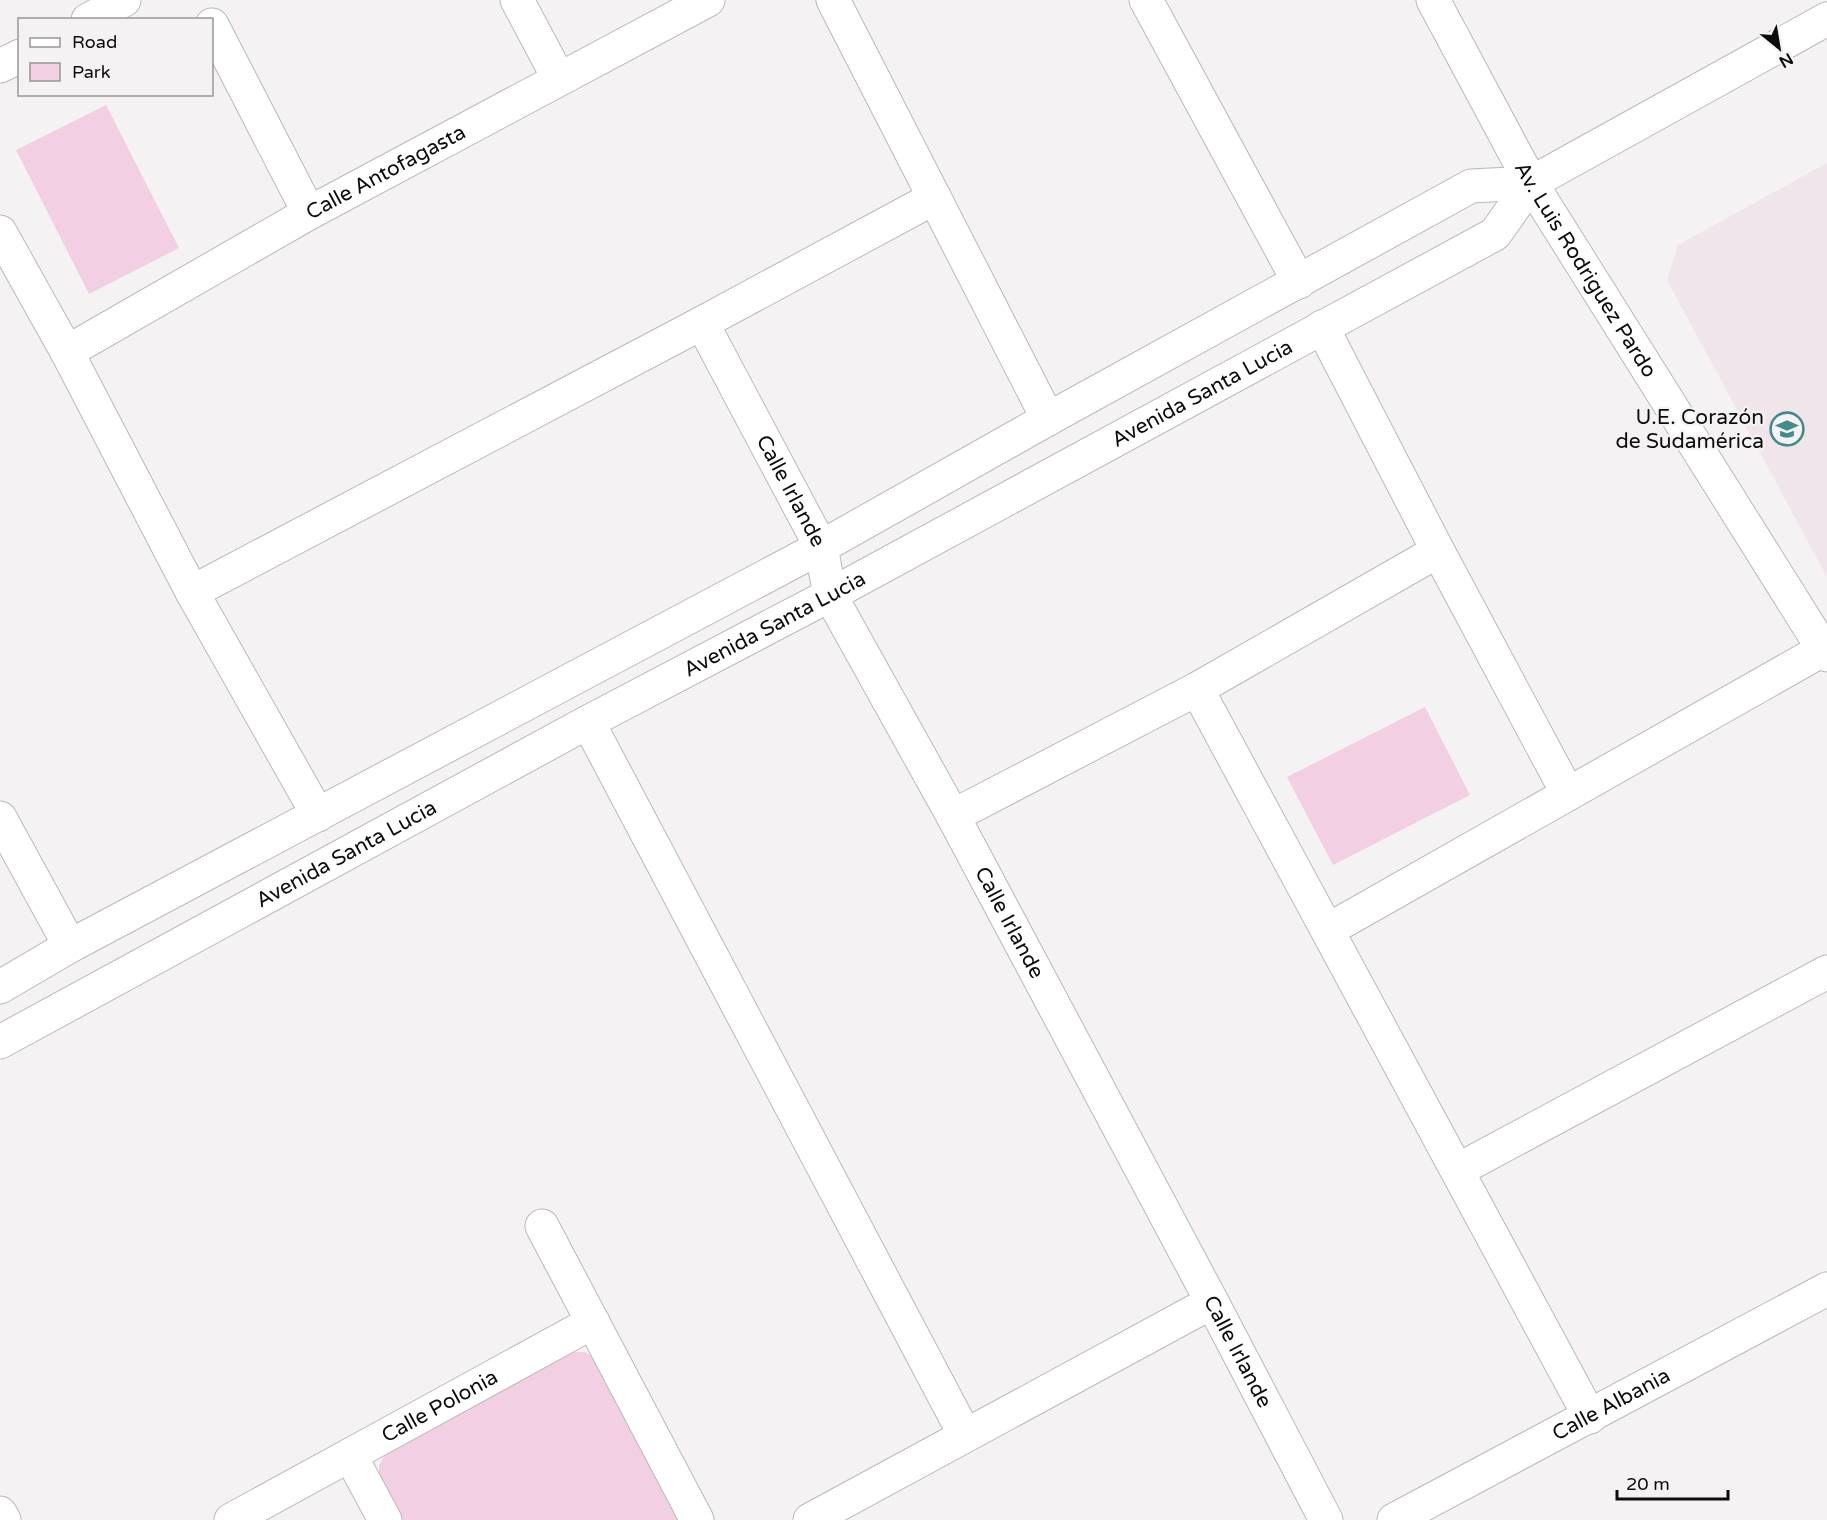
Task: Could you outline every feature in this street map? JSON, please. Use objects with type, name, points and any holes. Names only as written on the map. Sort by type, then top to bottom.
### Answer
[{"type":"street","points":[[92,18],[124,0]]},
{"type":"street","points":[[199,0],[208,18]]},
{"type":"street","points":[[517,0],[559,79]]},
{"type":"street","name":"Calle Antofagasta","points":[[67,351],[309,213],[708,0]]},
{"type":"street","points":[[833,0],[1048,419]]},
{"type":"street","points":[[1146,0],[1299,282]]},
{"type":"street","name":"Av. Luis Rodriguez Pardo","points":[[1433,0],[1531,183],[1825,652]]},
{"type":"street","name":"Avenida Santa Lucia","points":[[0,1042],[588,722],[830,595],[1495,234],[1531,183],[1827,19]]},
{"type":"street","points":[[213,27],[309,213]]},
{"type":"street","points":[[0,66],[18,57]]},
{"type":"street","name":"Avenida Santa Lucia","points":[[0,987],[70,946],[821,547],[1048,419],[1472,186],[1531,183]]},
{"type":"street","points":[[192,592],[702,323],[933,198]]},
{"type":"street","points":[[0,232],[67,351],[192,592],[318,815]]},
{"type":"street","name":"Calle Irlande","points":[[702,323],[821,547],[830,595],[953,816],[1326,1520]]},
{"type":"street","points":[[1322,327],[1568,794]]},
{"type":"street","points":[[953,816],[1197,689],[1438,551]]},
{"type":"street","points":[[1328,930],[1825,652]]},
{"type":"street","points":[[1197,689],[1590,1417]]},
{"type":"street","points":[[588,722],[965,1435]]},
{"type":"street","points":[[0,818],[70,946]]},
{"type":"street","points":[[1458,1170],[1827,972]]},
{"type":"street","points":[[542,1226],[697,1520]]},
{"type":"street","name":"Calle Albania","points":[[1394,1520],[1827,1289]]},
{"type":"street","points":[[810,1520],[1212,1302]]},
{"type":"street","name":"Calle Polonia","points":[[231,1520],[593,1322]]},
{"type":"street","points":[[350,1455],[385,1520]]},
{"type":"street","points":[[0,1513],[4,1520]]},
{"type":"shaded area","name":"U.E. Corazón de Sudamérica","points":[[1827,163],[1827,577],[1667,280],[1678,245]]},
{"type":"green space","points":[[106,105],[179,248],[89,294],[16,150]]},
{"type":"green space","points":[[1425,707],[1470,795],[1333,865],[1287,777]]},
{"type":"green space","points":[[571,1352],[585,1352],[597,1359],[683,1520],[401,1520],[379,1478],[379,1465],[387,1452]]},
{"type":"place","name":"U.E. Corazón de Sudamérica","points":[[1787,429]]}]
